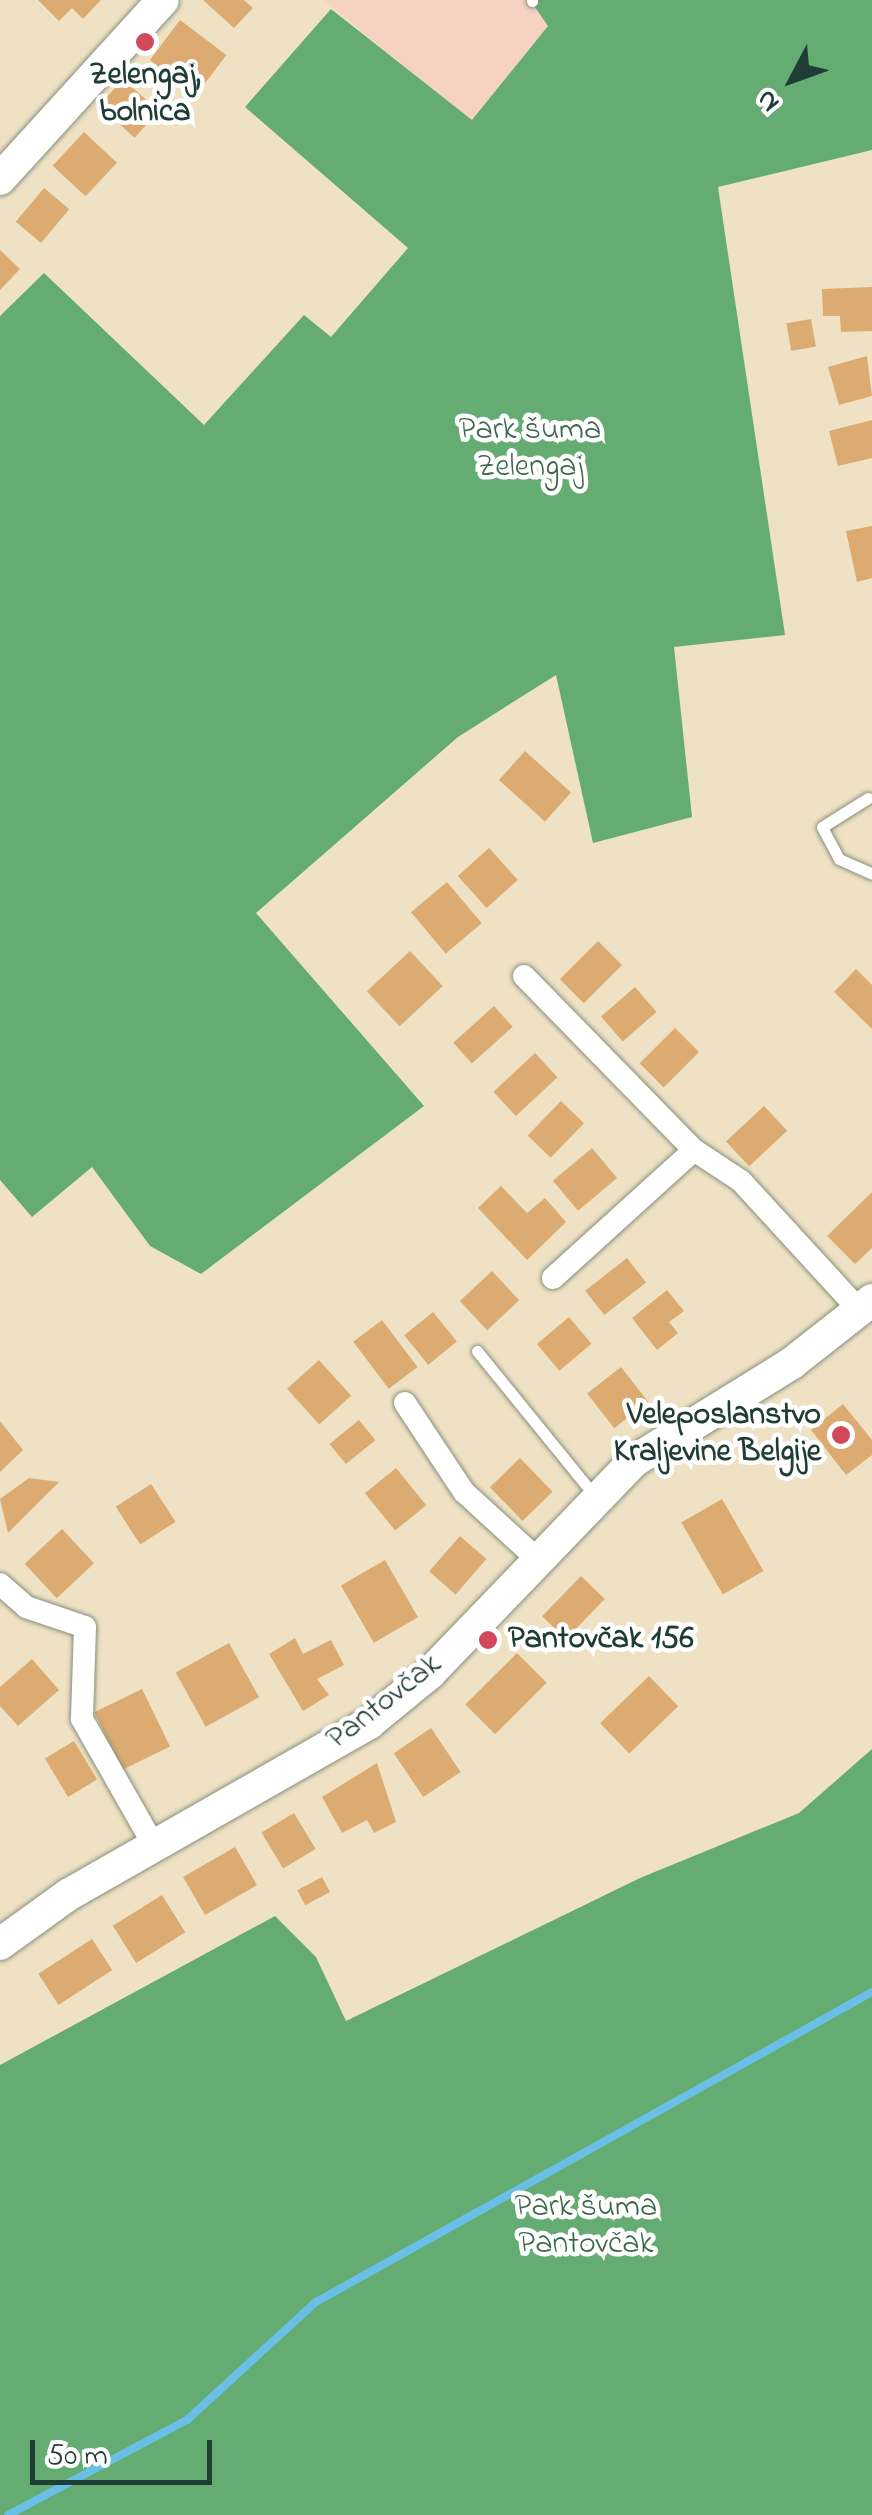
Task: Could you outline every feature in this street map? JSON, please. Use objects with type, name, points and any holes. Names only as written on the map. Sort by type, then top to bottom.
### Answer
[{"type":"main road","points":[[0,179],[163,0]]},
{"type":"main road","name":"Pantovčak","points":[[0,1944],[154,1846],[369,1722],[430,1674],[595,1496],[866,1306]]},
{"type":"street","points":[[524,976],[694,1150],[741,1181],[866,1306]]},
{"type":"street","points":[[553,1278],[694,1150]]},
{"type":"street","points":[[405,1403],[464,1492],[537,1559]]},
{"type":"street","points":[[0,1584],[26,1607],[86,1627],[82,1719],[154,1846]]},
{"type":"lane","points":[[868,798],[822,826],[839,859],[872,874]]},
{"type":"lane","points":[[477,1351],[595,1496]]},
{"type":"shaded area","points":[[323,0],[530,0],[548,26],[472,121]]},
{"type":"green space","name":"Park šuma Zelengaj","points":[[530,0],[872,0],[872,150],[718,187],[785,635],[674,647],[692,817],[593,843],[556,675],[458,737],[256,913],[424,1106],[201,1274],[150,1246],[92,1167],[32,1217],[0,1180],[0,316],[44,273],[204,425],[304,315],[331,337],[408,248],[245,107],[331,9],[472,120],[548,26]]},
{"type":"green space","name":"Park šuma Pantovčak","points":[[872,1749],[872,2515],[0,2515],[0,2065],[275,1916],[316,1957],[346,2021],[640,1878],[799,1813]]},
{"type":"building","points":[[38,0],[101,0],[83,19],[72,8],[59,21]]},
{"type":"building","points":[[203,0],[244,0],[253,8],[234,28]]},
{"type":"building","points":[[180,20],[226,55],[196,95],[150,60]]},
{"type":"building","points":[[123,79],[159,111],[135,138],[99,106]]},
{"type":"building","points":[[84,132],[117,163],[86,196],[53,166]]},
{"type":"building","points":[[44,188],[69,209],[41,243],[16,222]]},
{"type":"building","points":[[0,250],[20,269],[0,290]]},
{"type":"building","points":[[872,287],[872,331],[841,332],[840,316],[823,316],[822,289]]},
{"type":"building","points":[[811,319],[816,347],[791,351],[786,323]]},
{"type":"building","points":[[867,356],[872,396],[839,405],[828,367]]},
{"type":"building","points":[[872,420],[872,458],[838,466],[829,431]]},
{"type":"building","points":[[872,526],[872,578],[857,582],[846,531]]},
{"type":"building","points":[[525,751],[571,792],[545,821],[499,780]]},
{"type":"building","points":[[489,848],[518,880],[487,908],[458,876]]},
{"type":"building","points":[[447,882],[482,923],[446,954],[411,912]]},
{"type":"building","points":[[598,941],[622,965],[584,1003],[560,979]]},
{"type":"building","points":[[410,951],[443,986],[400,1026],[367,991]]},
{"type":"building","points":[[856,969],[872,985],[872,1029],[834,992]]},
{"type":"building","points":[[635,987],[657,1012],[623,1041],[601,1017]]},
{"type":"building","points":[[494,1006],[513,1027],[472,1064],[453,1043]]},
{"type":"building","points":[[675,1028],[699,1052],[664,1087],[640,1063]]},
{"type":"building","points":[[535,1053],[558,1077],[516,1116],[493,1092]]},
{"type":"building","points":[[561,1101],[584,1123],[551,1158],[528,1136]]},
{"type":"building","points":[[764,1106],[787,1131],[749,1166],[726,1141]]},
{"type":"building","points":[[592,1148],[617,1178],[578,1211],[553,1181]]},
{"type":"building","points":[[501,1186],[527,1213],[545,1198],[566,1222],[527,1260],[478,1208]]},
{"type":"building","points":[[872,1192],[872,1248],[855,1264],[827,1236]]},
{"type":"building","points":[[627,1258],[646,1282],[604,1315],[585,1291]]},
{"type":"building","points":[[492,1271],[519,1300],[487,1330],[460,1301]]},
{"type":"building","points":[[667,1290],[684,1311],[669,1322],[678,1333],[657,1350],[632,1318]]},
{"type":"building","points":[[433,1312],[457,1342],[428,1365],[404,1335]]},
{"type":"building","points":[[569,1317],[591,1344],[559,1371],[537,1344]]},
{"type":"building","points":[[382,1320],[418,1367],[389,1389],[353,1342]]},
{"type":"building","points":[[319,1360],[351,1396],[319,1424],[287,1389]]},
{"type":"building","points":[[621,1367],[648,1402],[614,1428],[587,1393]]},
{"type":"building","name":"Veleposlanstvo Kraljevine Belgije","points":[[843,1404],[872,1440],[872,1455],[846,1475],[811,1430]]},
{"type":"building","points":[[359,1420],[375,1440],[346,1464],[329,1444]]},
{"type":"building","points":[[0,1421],[23,1450],[0,1472]]},
{"type":"building","points":[[520,1458],[553,1492],[522,1521],[490,1487]]},
{"type":"building","points":[[396,1468],[426,1505],[395,1530],[365,1493]]},
{"type":"building","points":[[29,1478],[59,1482],[8,1533],[0,1499]]},
{"type":"building","points":[[151,1484],[176,1522],[140,1545],[116,1507]]},
{"type":"building","points":[[722,1499],[764,1571],[723,1594],[681,1522]]},
{"type":"building","points":[[62,1529],[94,1563],[57,1598],[25,1564]]},
{"type":"building","points":[[460,1536],[486,1559],[456,1594],[429,1571]]},
{"type":"building","points":[[385,1560],[418,1617],[374,1643],[341,1585]]},
{"type":"building","points":[[581,1576],[605,1599],[566,1639],[542,1616]]},
{"type":"building","points":[[295,1638],[303,1654],[331,1640],[344,1665],[317,1679],[329,1695],[303,1711],[269,1654]]},
{"type":"building","points":[[229,1643],[259,1697],[206,1727],[176,1673]]},
{"type":"building","points":[[517,1653],[547,1683],[495,1734],[465,1705]]},
{"type":"building","points":[[32,1659],[59,1690],[18,1726],[0,1706],[0,1687]]},
{"type":"building","points":[[649,1676],[678,1706],[629,1753],[600,1723]]},
{"type":"building","points":[[142,1689],[170,1747],[122,1770],[94,1712]]},
{"type":"building","points":[[431,1728],[461,1772],[423,1797],[394,1753]]},
{"type":"building","points":[[74,1741],[97,1780],[68,1797],[45,1759]]},
{"type":"building","points":[[377,1763],[396,1822],[374,1833],[367,1820],[342,1833],[322,1797]]},
{"type":"building","points":[[294,1813],[316,1849],[283,1869],[261,1833]]},
{"type":"building","points":[[235,1847],[257,1885],[205,1915],[183,1877]]},
{"type":"building","points":[[322,1877],[330,1892],[305,1905],[297,1890]]},
{"type":"building","points":[[162,1895],[185,1932],[136,1963],[113,1926]]},
{"type":"building","points":[[92,1939],[112,1970],[58,2005],[38,1974]]},
{"type":"waterway","points":[[8,2515],[187,2420],[316,2302],[872,1992]]},
{"type":"place","name":"Zelengaj, bolnica","points":[[145,42]]},
{"type":"place","name":"Veleposlanstvo Kraljevine Belgije","points":[[841,1435]]},
{"type":"place","name":"Pantovčak 156","points":[[488,1640]]}]
